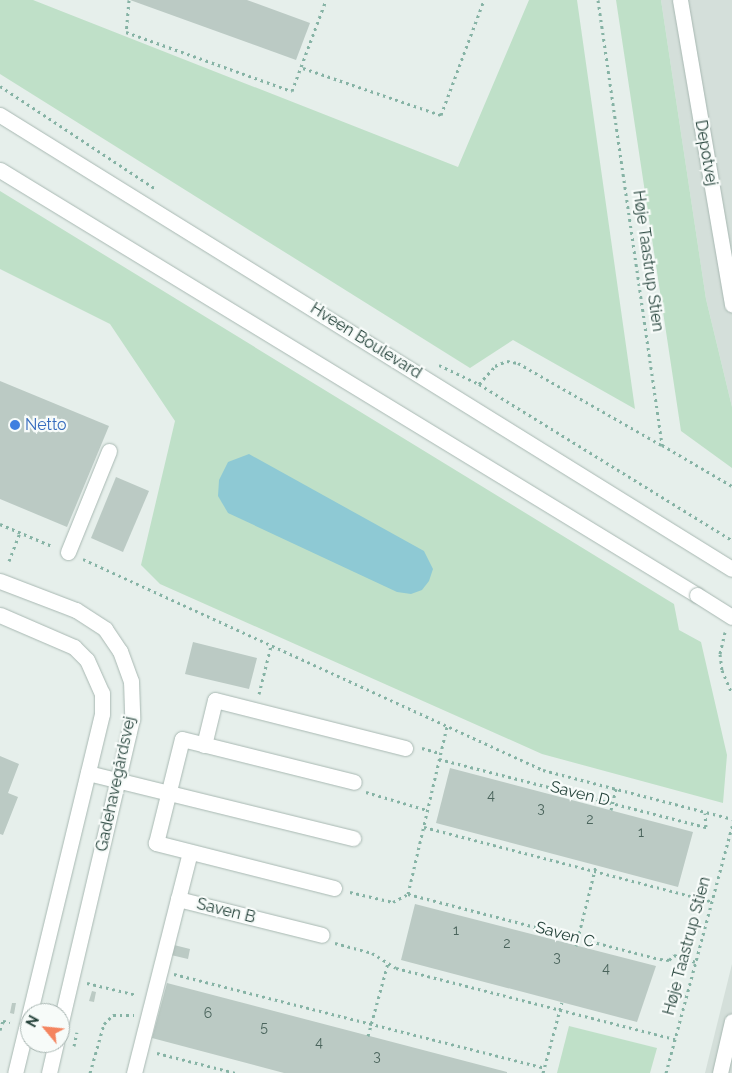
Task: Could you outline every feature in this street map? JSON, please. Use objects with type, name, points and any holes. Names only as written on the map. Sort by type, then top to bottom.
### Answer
[{"type":"street","name":"Depotvej","points":[[680,0],[732,305]]},
{"type":"street","name":"Hveen Boulevard","points":[[0,115],[729,567]]},
{"type":"street","points":[[0,170],[697,595],[729,623]]},
{"type":"street","points":[[68,552],[109,451]]},
{"type":"street","name":"Gadehavegårdsvej","points":[[0,581],[76,610],[104,630],[120,651],[131,681],[132,719],[119,781],[65,1003]]},
{"type":"street","name":"Gadehavegårdsvej","points":[[0,615],[74,647],[96,674],[102,694],[102,714],[15,1073]]},
{"type":"street","points":[[204,745],[215,700],[405,748]]},
{"type":"street","points":[[334,888],[156,843],[182,739],[354,782]]},
{"type":"street","points":[[88,773],[353,838]]},
{"type":"street","name":"Saven B","points":[[190,852],[178,899],[322,935]]},
{"type":"street","points":[[134,1073],[178,899]]},
{"type":"street","points":[[720,1073],[732,1021]]},
{"type":"street","points":[[49,1073],[54,1053]]},
{"type":"path","points":[[129,0],[126,32],[292,91],[303,68],[325,0]]},
{"type":"path","points":[[303,68],[441,115],[484,0]]},
{"type":"path","name":"Høje Taastrup Stien","points":[[598,0],[662,446]]},
{"type":"path","points":[[0,86],[156,190]]},
{"type":"path","points":[[432,361],[479,384],[732,540]]},
{"type":"path","points":[[479,384],[495,366],[507,361],[518,363],[732,486]]},
{"type":"path","points":[[0,524],[68,552],[543,770],[705,813],[732,818]]},
{"type":"path","points":[[9,561],[20,533]]},
{"type":"path","points":[[729,623],[720,654],[722,670],[732,693]]},
{"type":"path","points":[[255,710],[271,646]]},
{"type":"path","points":[[334,888],[393,902],[408,894],[447,726]]},
{"type":"path","name":"Saven D","points":[[439,759],[706,827],[705,813]]},
{"type":"path","points":[[354,782],[368,794],[427,810]]},
{"type":"path","points":[[611,810],[616,789]]},
{"type":"path","name":"Høje Taastrup Stien","points":[[666,1073],[732,826]]},
{"type":"path","points":[[424,827],[711,901]]},
{"type":"path","points":[[576,946],[596,866]]},
{"type":"path","name":"Saven C","points":[[408,894],[660,959],[669,960],[674,955],[696,962]]},
{"type":"path","points":[[322,935],[332,943],[372,953],[396,968],[675,1039]]},
{"type":"path","points":[[368,1036],[388,964]]},
{"type":"path","points":[[160,970],[372,1021],[544,1068]]},
{"type":"path","points":[[71,979],[152,999]]},
{"type":"path","points":[[543,1073],[562,1002]]},
{"type":"path","points":[[90,1073],[104,1024],[108,1020],[123,1014],[148,1016]]},
{"type":"path","points":[[140,1049],[236,1073]]},
{"type":"shaded area","points":[[661,0],[732,0],[732,407],[706,299]]},
{"type":"shaded area","points":[[732,964],[732,1073],[705,1073]]},
{"type":"green space","points":[[0,0],[33,0],[458,167],[529,0],[577,0],[635,409],[513,340],[470,368],[0,74]]},
{"type":"green space","points":[[616,0],[661,0],[706,299],[732,407],[732,468],[681,431]]},
{"type":"green space","points":[[0,191],[674,604],[679,630],[701,642],[727,755],[723,803],[542,754],[160,584],[141,565],[175,421],[110,324],[0,269]]},
{"type":"green space","points":[[569,1026],[657,1048],[650,1073],[557,1073]]},
{"type":"water","points":[[249,454],[424,551],[433,569],[429,581],[422,590],[411,594],[397,592],[228,513],[218,496],[219,480],[228,462]]},
{"type":"building","points":[[130,0],[247,0],[310,23],[296,60]]},
{"type":"building","points":[[0,381],[109,426],[67,527],[0,499]]},
{"type":"building","points":[[116,477],[149,491],[123,552],[91,538]]},
{"type":"building","points":[[193,642],[257,658],[249,689],[185,674]]},
{"type":"building","points":[[0,756],[19,764],[8,793],[18,797],[3,835],[0,834]]},
{"type":"building","points":[[450,768],[693,832],[678,887],[436,823]]},
{"type":"building","points":[[415,904],[656,966],[637,1022],[401,960]]},
{"type":"building","points":[[174,945],[190,949],[188,959],[171,955]]},
{"type":"building","points":[[167,983],[507,1073],[284,1073],[152,1038]]},
{"type":"building","points":[[92,991],[96,992],[94,1002],[89,1001]]},
{"type":"building","points":[[12,1003],[16,1003],[14,1014],[10,1013]]},
{"type":"place","name":"Netto","points":[[15,425]]}]
